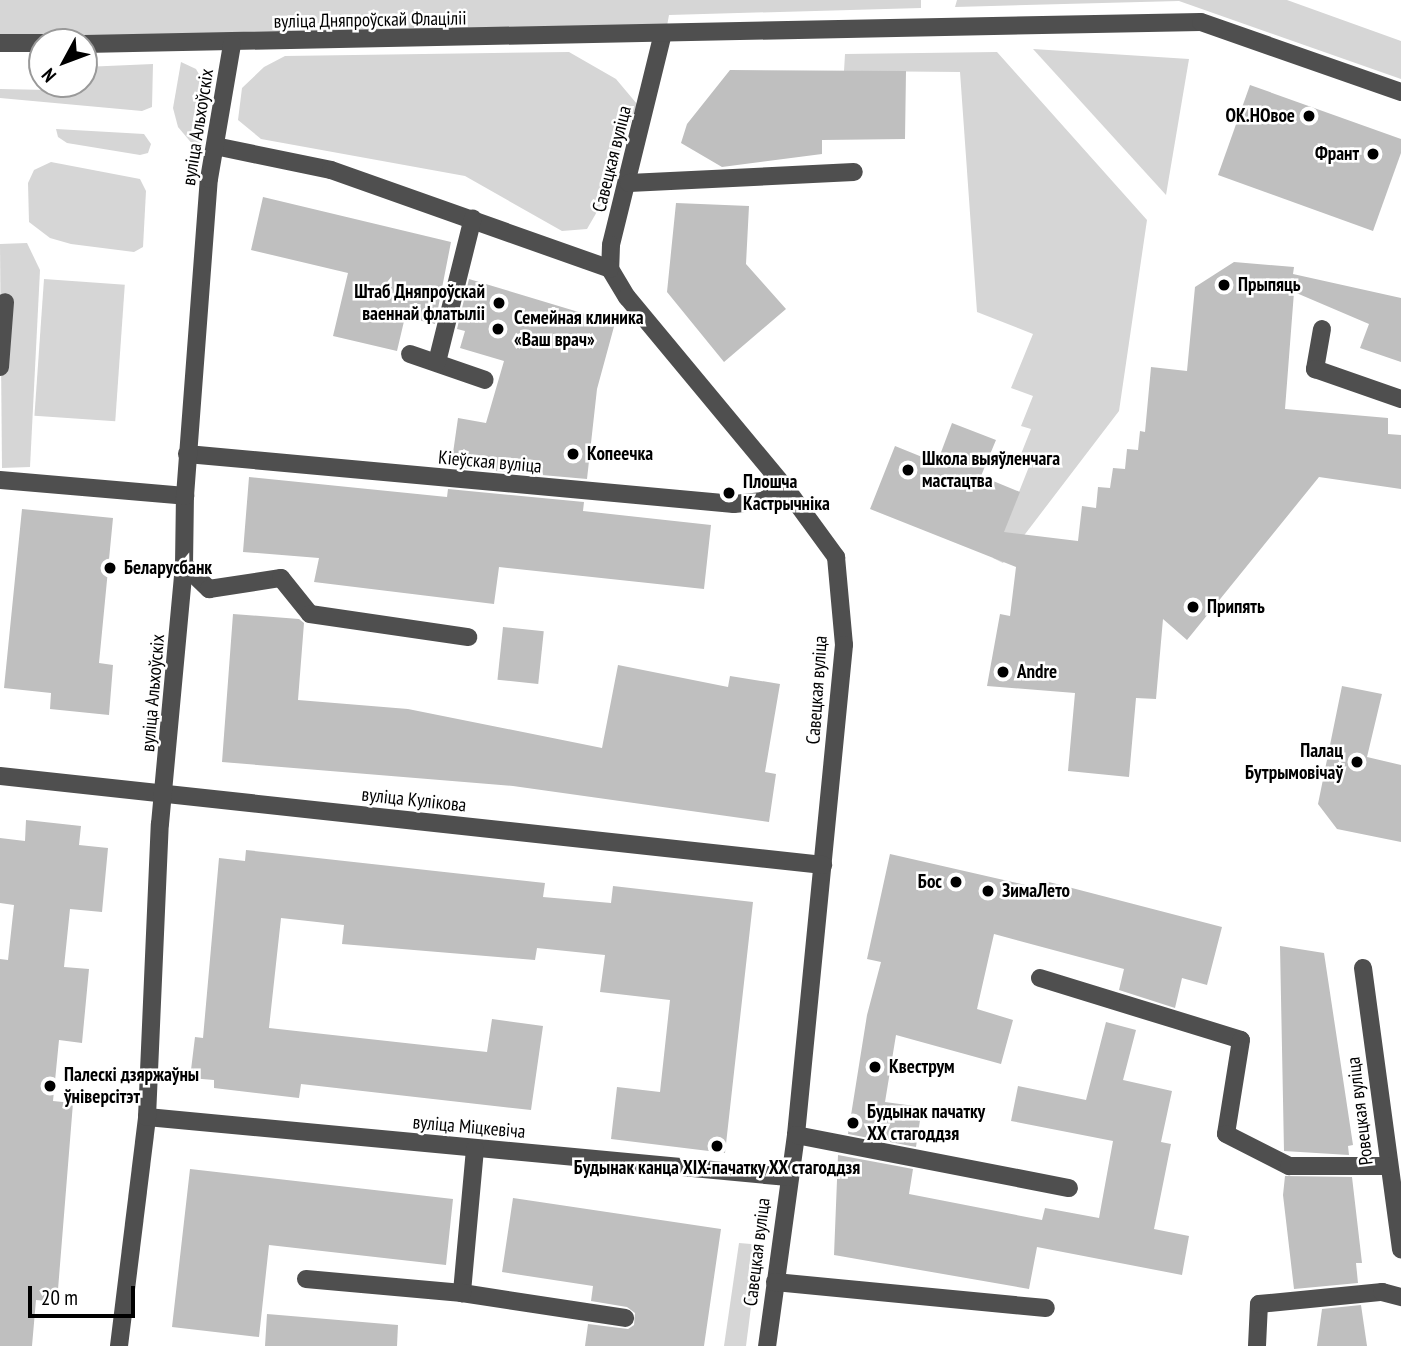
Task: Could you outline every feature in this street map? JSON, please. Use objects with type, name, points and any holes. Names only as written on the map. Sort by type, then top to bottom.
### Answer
[{"type":"street","name":"вуліца Дняпроўскай Флаціліі","points":[[98,44],[232,44],[944,23],[1201,22],[1401,92]]},
{"type":"street","name":"Савецкая вуліца","points":[[663,33],[629,183],[611,246],[611,269],[627,297],[785,487],[836,557],[844,645],[796,1135],[788,1177],[767,1346]]},
{"type":"street","points":[[0,43],[28,43]]},
{"type":"street","name":"вуліца Альхоўскіх","points":[[119,1346],[147,1117],[160,824],[166,795],[184,565],[187,454],[215,146],[232,44]]},
{"type":"street","points":[[215,146],[331,170],[474,218],[611,269]]},
{"type":"street","points":[[629,183],[854,172]]},
{"type":"street","points":[[437,362],[474,218]]},
{"type":"street","points":[[0,367],[5,302]]},
{"type":"street","points":[[1322,329],[1315,369],[1401,399]]},
{"type":"street","points":[[410,354],[485,380]]},
{"type":"street","name":"Кіеўская вуліца","points":[[187,454],[734,504],[763,501],[785,487]]},
{"type":"street","points":[[0,480],[184,496]]},
{"type":"street","points":[[184,565],[209,589],[281,578],[310,614],[468,637]]},
{"type":"street","name":"вуліца Кулікова","points":[[0,776],[823,865]]},
{"type":"street","name":"Ровецкая вуліца","points":[[1363,968],[1401,1249]]},
{"type":"street","points":[[1040,978],[1241,1040],[1226,1135],[1289,1166],[1388,1166]]},
{"type":"street","name":"вуліца Міцкевіча","points":[[147,1117],[788,1177]]},
{"type":"street","points":[[796,1135],[1069,1188]]},
{"type":"street","points":[[462,1293],[475,1149]]},
{"type":"street","points":[[306,1279],[462,1293],[625,1318]]},
{"type":"street","points":[[775,1282],[1045,1308]]},
{"type":"street","points":[[1257,1346],[1259,1304],[1381,1292],[1401,1297]]},
{"type":"shaded area","points":[[0,0],[921,0],[921,8],[669,15],[667,26],[171,39],[98,37],[98,28],[28,28],[28,36],[0,35]]},
{"type":"shaded area","points":[[957,0],[1287,0],[1401,41],[1401,79],[1179,1],[955,7]]},
{"type":"shaded area","points":[[1033,49],[1189,59],[1166,195]]},
{"type":"shaded area","points":[[569,52],[616,79],[637,104],[602,203],[587,229],[562,231],[465,176],[261,139],[238,120],[242,88],[264,67],[285,56]]},
{"type":"shaded area","points":[[997,52],[1147,220],[1119,411],[1003,563],[993,558],[1032,459],[1021,454],[1031,429],[1021,426],[1033,396],[1011,388],[1033,334],[977,312],[960,72],[844,71],[845,54]]},
{"type":"shaded area","points":[[181,62],[196,69],[206,87],[199,152],[178,127],[173,108]]},
{"type":"shaded area","points":[[153,64],[152,107],[142,111],[0,98],[0,89],[28,90],[28,98],[98,98],[98,66]]},
{"type":"shaded area","points":[[56,129],[144,134],[151,144],[148,153],[140,155],[67,143],[58,137]]},
{"type":"shaded area","points":[[51,162],[140,179],[146,191],[143,247],[134,252],[71,244],[50,238],[29,222],[28,183],[34,170]]},
{"type":"shaded area","points":[[27,243],[40,270],[30,467],[2,468],[0,244]]},
{"type":"shaded area","points":[[44,279],[125,285],[115,421],[34,416]]},
{"type":"shaded area","points":[[739,1243],[751,1244],[758,1252],[746,1346],[724,1346]]},
{"type":"building","points":[[730,70],[906,71],[905,139],[822,140],[822,154],[722,167],[681,143],[687,124]]},
{"type":"building","points":[[1250,85],[1401,139],[1401,153],[1373,231],[1218,175]]},
{"type":"building","points":[[263,197],[451,242],[435,324],[405,317],[397,351],[333,336],[348,273],[251,250]]},
{"type":"building","points":[[676,203],[749,206],[746,264],[786,309],[724,362],[667,292]]},
{"type":"building","points":[[1234,262],[1294,267],[1293,274],[1401,298],[1401,362],[1360,348],[1369,324],[1294,292],[1285,409],[1388,418],[1388,434],[1401,435],[1401,489],[1319,477],[1187,640],[1163,619],[1156,699],[1136,698],[1129,777],[1068,771],[1075,693],[987,686],[1000,614],[1010,616],[1016,567],[870,509],[895,446],[937,463],[952,423],[996,440],[981,476],[1020,492],[1004,532],[1078,541],[1082,506],[1096,508],[1098,487],[1110,488],[1113,468],[1125,469],[1127,449],[1138,450],[1140,431],[1145,432],[1151,367],[1187,371],[1195,287]]},
{"type":"building","points":[[469,279],[615,323],[597,389],[587,479],[451,467],[458,418],[486,423],[504,361],[460,348],[465,331],[457,329]]},
{"type":"building","points":[[249,477],[447,497],[448,489],[584,502],[583,511],[711,525],[704,589],[499,567],[494,604],[314,582],[319,558],[243,552]]},
{"type":"building","points":[[22,509],[113,518],[99,663],[113,665],[109,715],[50,709],[51,693],[4,688]]},
{"type":"building","points":[[233,614],[299,619],[304,623],[298,700],[408,709],[602,748],[618,665],[728,687],[730,676],[780,684],[765,772],[776,774],[769,822],[513,786],[222,762]]},
{"type":"building","points":[[503,627],[544,631],[538,684],[497,680]]},
{"type":"building","name":"Палац Бутрымовічаў","points":[[1342,686],[1382,694],[1367,757],[1401,765],[1401,842],[1337,829],[1318,804]]},
{"type":"building","name":"Палескі дзяржаўны ўніверсітэт","points":[[26,820],[81,826],[79,845],[108,848],[102,912],[70,909],[64,967],[89,969],[82,1043],[59,1040],[53,1101],[73,1103],[57,1302],[36,1300],[32,1346],[0,1346],[0,959],[8,960],[14,905],[0,903],[0,838],[25,841]]},
{"type":"building","points":[[246,850],[545,883],[543,897],[611,903],[613,886],[753,902],[725,1153],[611,1139],[617,1087],[660,1092],[670,1000],[600,992],[605,955],[537,948],[535,960],[342,944],[344,925],[281,918],[269,1028],[487,1052],[492,1019],[543,1026],[531,1110],[301,1084],[299,1098],[214,1088],[214,1080],[190,1078],[195,1037],[203,1038],[219,858],[245,861]]},
{"type":"building","points":[[890,854],[1043,889],[1045,881],[1222,927],[1207,985],[1182,978],[1175,1008],[1119,990],[1124,969],[994,934],[977,1009],[1013,1020],[1001,1064],[896,1035],[885,1102],[922,1107],[916,1147],[848,1134],[867,1015],[881,962],[867,959]]},
{"type":"building","points":[[1280,946],[1324,953],[1353,1145],[1348,1146],[1349,1155],[1284,1151]]},
{"type":"building","points":[[1106,1022],[1136,1030],[1123,1080],[1172,1091],[1161,1142],[1171,1144],[1154,1229],[1189,1236],[1182,1275],[1037,1247],[1029,1289],[834,1255],[838,1155],[913,1169],[909,1194],[1042,1220],[1045,1208],[1099,1218],[1113,1141],[1011,1121],[1018,1086],[1086,1100]]},
{"type":"building","points":[[190,1169],[453,1199],[446,1265],[269,1245],[259,1337],[172,1327]]},
{"type":"building","points":[[1285,1176],[1352,1177],[1362,1263],[1356,1263],[1358,1283],[1294,1289],[1283,1195]]},
{"type":"building","points":[[513,1198],[721,1229],[704,1346],[585,1346],[588,1324],[628,1329],[634,1325],[635,1313],[627,1307],[591,1301],[593,1286],[502,1272]]},
{"type":"building","points":[[1361,1305],[1367,1346],[1317,1346],[1322,1309]]},
{"type":"building","points":[[267,1314],[398,1325],[397,1346],[265,1346]]},
{"type":"place","name":"ОК.НОвое","points":[[1309,116]]},
{"type":"place","name":"Франт","points":[[1373,154]]},
{"type":"place","name":"Прыпяць","points":[[1224,285]]},
{"type":"place","name":"Штаб Дняпроўскай ваеннай флатыліі","points":[[499,303]]},
{"type":"place","name":"Семейная клиника «Ваш врач»","points":[[498,329]]},
{"type":"place","name":"Копеечка","points":[[573,454]]},
{"type":"place","name":"Школа выяўленчага мастацтва","points":[[908,470]]},
{"type":"place","name":"Плошча Кастрычніка","points":[[729,493]]},
{"type":"place","name":"Беларусбанк","points":[[110,568]]},
{"type":"place","name":"Припять","points":[[1193,607]]},
{"type":"place","name":"Andre","points":[[1003,672]]},
{"type":"place","name":"Палац Бутрымовічаў","points":[[1357,762]]},
{"type":"place","name":"Бос","points":[[956,882]]},
{"type":"place","name":"ЗимаЛето","points":[[988,891]]},
{"type":"place","name":"Квеструм","points":[[875,1067]]},
{"type":"place","name":"Палескі дзяржаўны ўніверсітэт","points":[[50,1086]]},
{"type":"place","name":"Будынак пачатку ХХ стагоддзя","points":[[853,1123]]},
{"type":"place","name":"Будынак канца XIX-пачатку XX стагоддзя","points":[[717,1146]]}]
